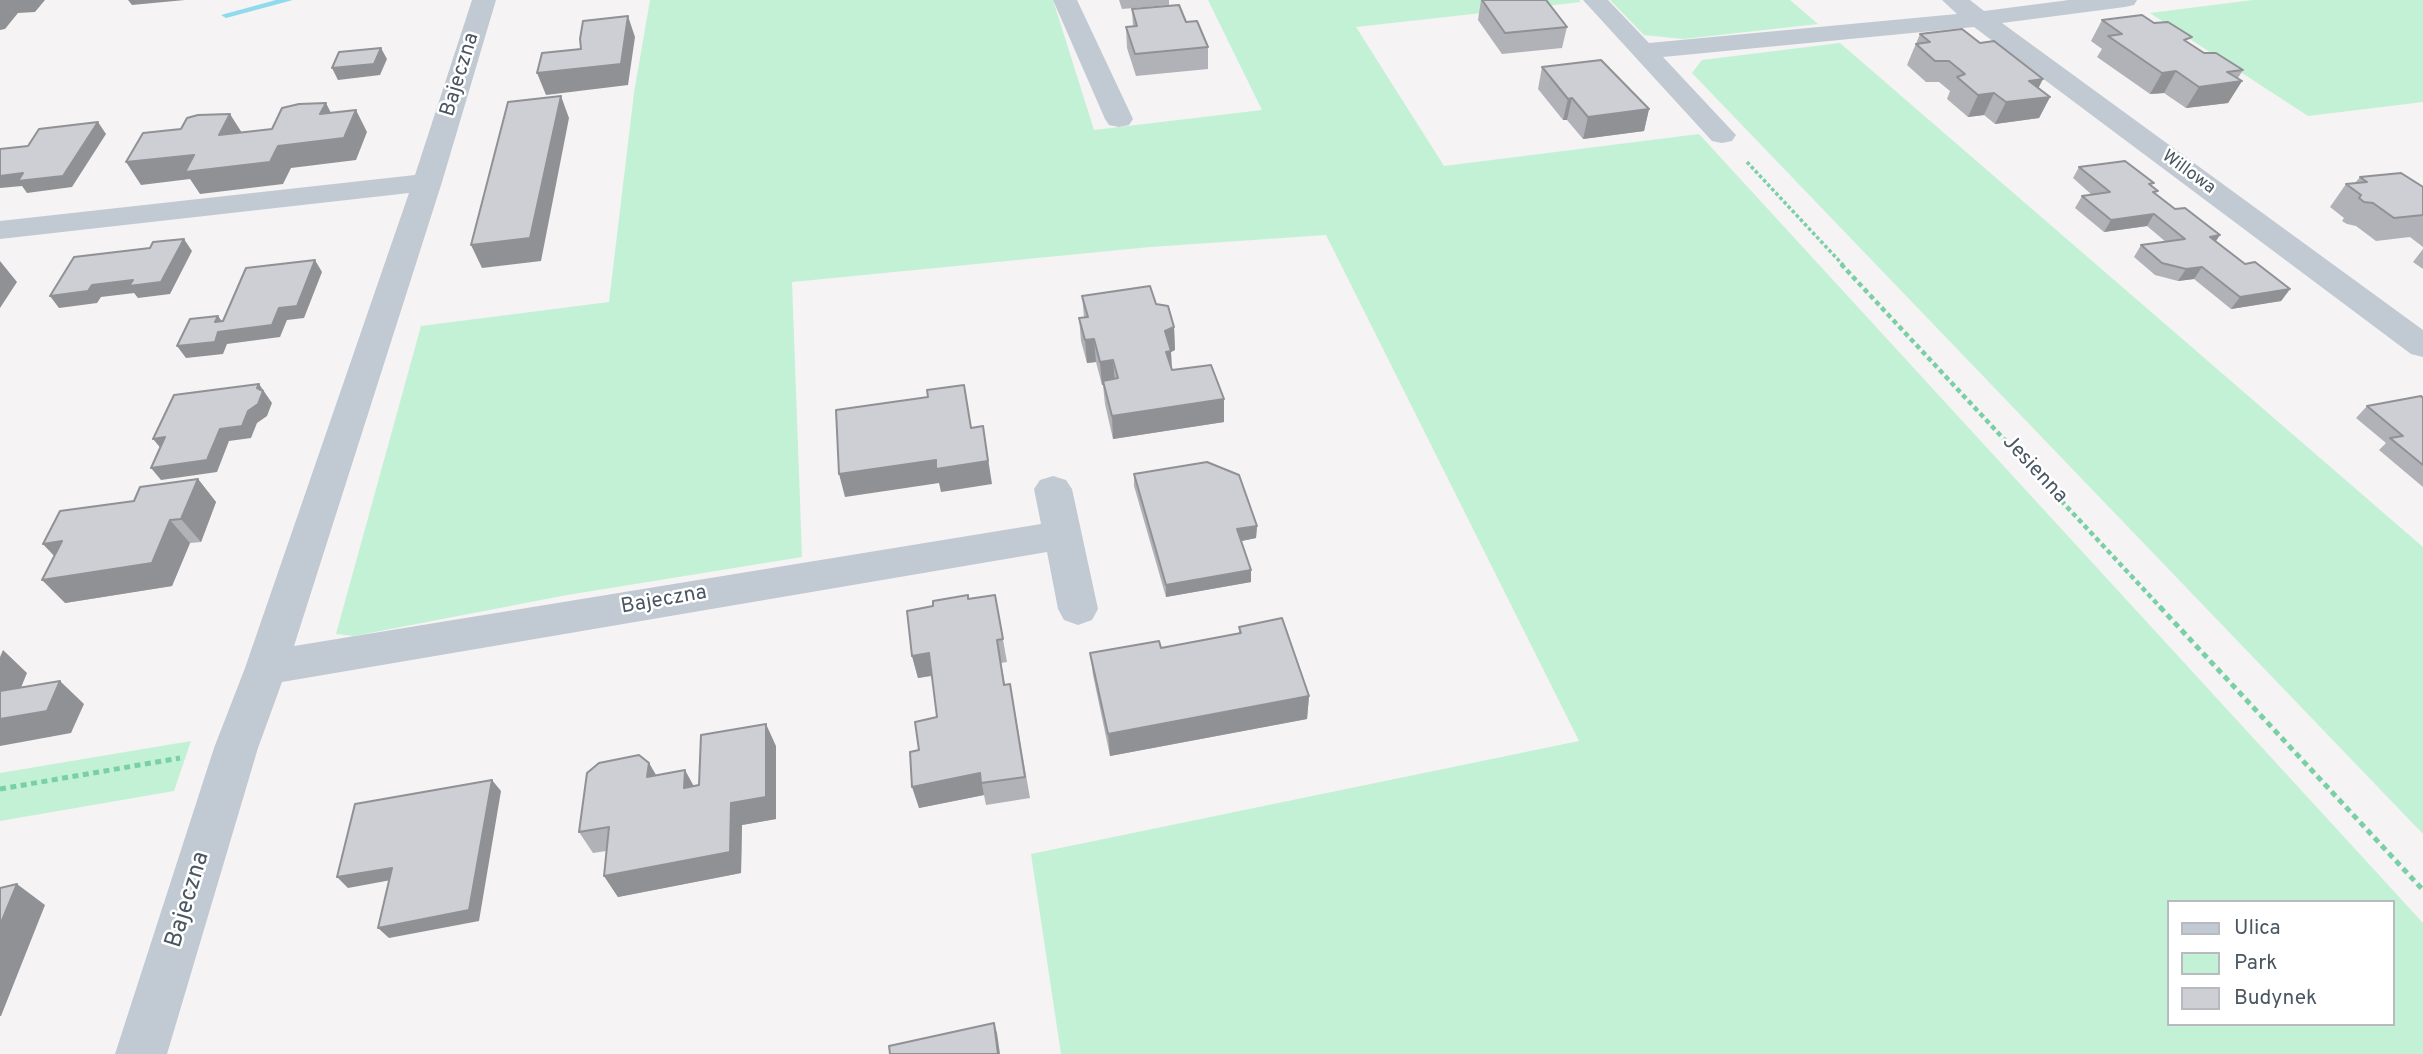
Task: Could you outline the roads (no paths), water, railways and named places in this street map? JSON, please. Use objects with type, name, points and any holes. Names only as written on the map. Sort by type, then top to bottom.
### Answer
[{"type":"street","name":"Bajeczna","points":[[141,1054],[236,748],[266,668],[427,182],[484,0]]},
{"type":"street","points":[[1065,0],[1119,119]]},
{"type":"street","points":[[1595,0],[1722,135]]},
{"type":"street","name":"Willowa","points":[[1954,0],[2423,346]]},
{"type":"street","points":[[1644,51],[1978,19],[2125,0]]},
{"type":"street","points":[[0,230],[427,182]]},
{"type":"street","points":[[1053,489],[1078,608]]},
{"type":"street","name":"Bajeczna","points":[[266,668],[1062,535]]},
{"type":"waterway","points":[[226,15],[288,0]]}]
